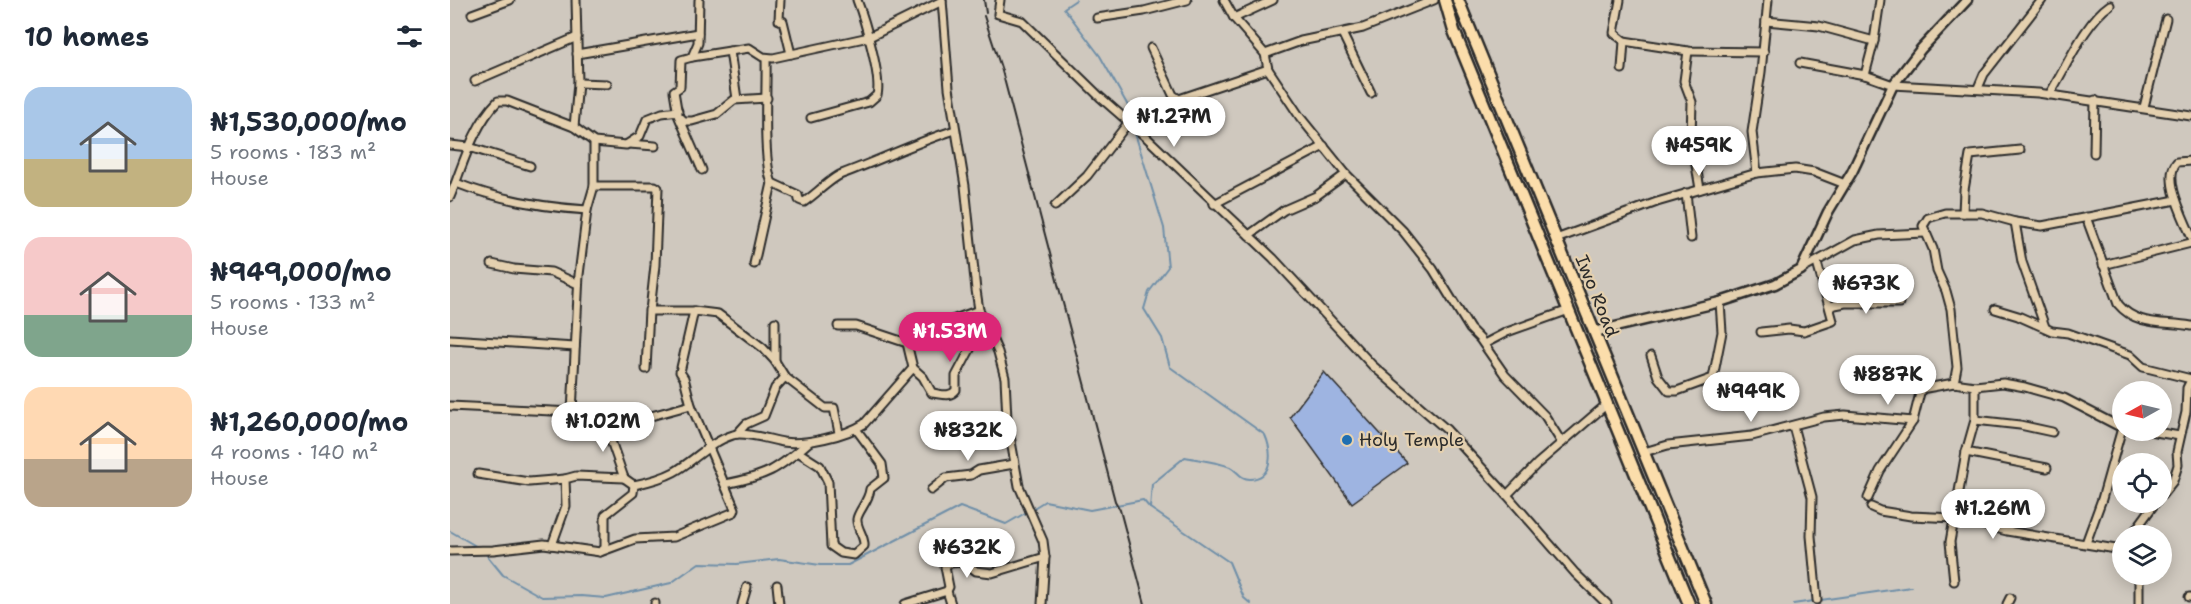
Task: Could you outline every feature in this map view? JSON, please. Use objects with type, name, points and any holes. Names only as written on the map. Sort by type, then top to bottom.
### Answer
[{"type":"main road","name":"Iwo Road","points":[[1444,0],[1454,31],[1689,604]]},
{"type":"main road","name":"Iwo Road","points":[[1458,0],[1706,604]]},
{"type":"street","points":[[472,14],[510,0]]},
{"type":"street","points":[[574,127],[578,83],[576,0]]},
{"type":"street","points":[[692,57],[696,49],[698,33],[699,0]]},
{"type":"street","points":[[780,0],[778,16],[779,20],[783,21],[791,54]]},
{"type":"street","points":[[811,118],[869,102],[877,95],[878,86],[869,37],[857,0]]},
{"type":"street","points":[[1000,0],[998,14],[1022,21],[1249,235],[1334,322],[1372,365],[1447,430],[1575,573],[1607,604]]},
{"type":"street","points":[[1097,18],[1144,11],[1187,0]]},
{"type":"street","points":[[1224,0],[1234,18],[1265,54],[1268,69],[1300,117],[1346,174],[1403,231],[1433,269],[1455,309],[1505,375],[1545,416],[1562,443]]},
{"type":"street","points":[[1234,18],[1273,0]]},
{"type":"street","points":[[1265,54],[1301,41],[1363,28],[1434,0]]},
{"type":"street","points":[[1620,0],[1614,33],[1624,41],[1688,51],[1764,52]]},
{"type":"street","points":[[1757,173],[1752,132],[1764,52],[1768,0]]},
{"type":"street","points":[[1865,75],[1874,41],[1880,0]]},
{"type":"street","points":[[1801,270],[1893,85],[1921,49],[1967,0]]},
{"type":"street","points":[[1978,88],[1991,65],[2042,0]]},
{"type":"street","points":[[702,170],[678,113],[674,91],[680,87],[681,60],[749,48],[766,58],[869,37],[942,1],[949,88],[981,313],[998,352],[1005,378],[1007,419],[1014,464],[1027,508],[1040,534],[1045,557],[1042,604]]},
{"type":"street","points":[[2049,95],[2080,42],[2102,10],[2110,5]]},
{"type":"street","points":[[2144,107],[2166,19]]},
{"type":"street","points":[[1766,21],[1819,27],[1874,41]]},
{"type":"street","points":[[577,54],[698,33]]},
{"type":"street","points":[[1342,33],[1371,93]]},
{"type":"street","points":[[475,81],[577,37]]},
{"type":"street","points":[[1622,69],[1624,41]]},
{"type":"street","points":[[1151,48],[1173,95],[1179,99],[1268,69]]},
{"type":"street","points":[[696,49],[703,56]]},
{"type":"street","points":[[730,51],[737,99]]},
{"type":"street","points":[[1688,51],[1684,81],[1692,102],[1691,136],[1700,189]]},
{"type":"street","points":[[754,264],[772,183],[767,150],[766,58]]},
{"type":"street","points":[[1800,63],[1865,75],[1893,85],[1978,88],[2049,95],[2144,107],[2191,116]]},
{"type":"street","points":[[578,83],[607,84]]},
{"type":"street","points":[[678,113],[684,121],[692,121],[717,114],[737,99],[767,98]]},
{"type":"street","points":[[450,197],[469,147],[491,108],[498,101],[503,100],[574,127],[594,142],[655,146]]},
{"type":"street","points":[[2094,153],[2095,100]]},
{"type":"street","points":[[629,144],[640,136],[644,122],[652,116],[678,113]]},
{"type":"street","points":[[1055,206],[1088,176],[1128,123]]},
{"type":"street","points":[[772,183],[798,195],[799,200],[804,202],[842,174],[922,140],[956,130]]},
{"type":"street","points":[[572,412],[578,284],[587,210],[594,186],[594,142]]},
{"type":"street","points":[[450,145],[469,147],[530,166]]},
{"type":"street","points":[[1214,204],[1324,146]]},
{"type":"street","points":[[1963,213],[1970,155],[2020,150]]},
{"type":"street","points":[[2191,161],[2177,162],[2171,171],[2176,200],[2191,236]]},
{"type":"street","points":[[1556,239],[1686,193],[1757,173],[1795,168],[1814,172],[1845,184]]},
{"type":"street","points":[[1249,235],[1284,210],[1316,196],[1346,174]]},
{"type":"street","points":[[456,183],[485,194],[532,206],[587,210]]},
{"type":"street","points":[[594,186],[655,186],[658,188],[655,265],[646,369]]},
{"type":"street","points":[[1686,193],[1691,238]]},
{"type":"street","points":[[1954,383],[1957,367],[1952,309],[1936,271],[1934,249],[1923,226],[1932,216],[1945,213],[1982,213],[2015,222],[2042,226],[2176,200]]},
{"type":"street","points":[[2086,217],[2118,304],[2129,316],[2138,320],[2191,326]]},
{"type":"street","points":[[2015,222],[2022,262],[2045,327]]},
{"type":"street","points":[[1594,332],[1720,302],[1775,284],[1817,263],[1855,240],[1879,235],[1925,233]]},
{"type":"street","points":[[2103,265],[2191,243]]},
{"type":"street","points":[[1761,332],[1789,329],[1804,332],[1833,321],[1817,263]]},
{"type":"street","points":[[492,264],[514,269],[551,272],[578,284]]},
{"type":"street","points":[[1651,356],[1658,377],[1669,391],[1677,391],[1713,378],[1722,332],[1720,302]]},
{"type":"street","points":[[1830,306],[1845,303],[1899,303]]},
{"type":"street","points":[[1995,309],[2130,355],[2143,367],[2191,380],[2177,452],[2178,465],[2172,482]]},
{"type":"street","points":[[650,310],[681,310],[718,314],[763,348],[785,377],[825,408],[834,408],[838,434]]},
{"type":"street","points":[[681,310],[692,322]]},
{"type":"street","points":[[1484,345],[1507,332],[1569,310]]},
{"type":"street","points":[[450,551],[493,550],[532,544],[600,552],[634,539],[674,537],[732,514],[735,509],[691,405],[684,378],[680,372],[694,311]]},
{"type":"street","points":[[838,326],[866,329],[908,343],[936,326],[981,313]]},
{"type":"street","points":[[908,343],[913,368],[923,377],[932,393],[947,395],[954,393],[956,376],[975,340],[981,313]]},
{"type":"street","points":[[775,361],[776,322]]},
{"type":"street","points":[[450,339],[574,347]]},
{"type":"street","points":[[737,434],[786,442],[810,441],[856,429],[864,424],[913,368]]},
{"type":"street","points":[[1864,369],[1915,384],[1921,389]]},
{"type":"street","points":[[478,474],[529,482],[576,476],[624,478],[634,485],[657,480],[675,472],[710,447],[737,434],[746,424],[764,416],[775,388],[785,377]]},
{"type":"street","points":[[1921,389],[1954,383],[1975,386],[2003,383],[2064,398],[2112,423]]},
{"type":"street","points":[[1953,581],[1950,542],[1966,452],[1975,420],[1975,386]]},
{"type":"street","points":[[1868,498],[1880,471],[1913,421],[1921,389]]},
{"type":"street","points":[[1507,495],[1537,464],[1607,404]]},
{"type":"street","points":[[450,406],[572,412],[603,418],[651,416],[691,405]]},
{"type":"street","points":[[1644,452],[1668,445],[1752,436],[1824,417],[1845,415],[1913,421]]},
{"type":"street","points":[[603,418],[624,478]]},
{"type":"street","points":[[1975,420],[2020,425],[2052,432]]},
{"type":"street","points":[[746,424],[746,435]]},
{"type":"street","points":[[1793,426],[1812,498],[1811,537],[1817,600]]},
{"type":"street","points":[[798,452],[820,466],[828,482],[831,546],[841,553],[854,555],[864,546],[858,516],[870,498],[870,489],[882,480],[884,475],[882,464],[856,429]]},
{"type":"street","points":[[2172,435],[2180,436]]},
{"type":"street","points":[[810,441],[811,459]]},
{"type":"street","points":[[724,484],[760,477],[778,468],[810,441]]},
{"type":"street","points":[[2086,543],[2119,441]]},
{"type":"street","points":[[1966,452],[2047,468]]},
{"type":"street","points":[[931,490],[946,478],[971,475],[979,470],[1014,464]]},
{"type":"street","points":[[552,545],[566,506],[565,479]]},
{"type":"street","points":[[600,552],[605,548],[605,515],[633,493],[634,485]]},
{"type":"street","points":[[1871,507],[1880,511],[1911,516],[1955,518],[2007,531],[2112,548]]},
{"type":"street","points":[[951,604],[947,591],[949,587],[945,567],[951,563],[964,562],[976,571],[992,573],[1045,557]]},
{"type":"street","points":[[777,585],[779,604]]},
{"type":"street","points":[[2139,585],[2139,604]]},
{"type":"street","points":[[742,604],[747,587]]},
{"type":"street","points":[[905,604],[947,591]]},
{"type":"building","name":"Holy Temple","points":[[1324,372],[1407,463],[1352,503],[1290,417]]},
{"type":"waterway","points":[[1076,0],[1064,8],[1100,56],[1132,113],[1133,122]]},
{"type":"waterway","points":[[1134,130],[1164,228],[1168,267],[1149,292],[1144,309],[1162,338],[1170,367],[1265,435],[1270,456],[1267,469],[1263,474],[1250,479],[1244,478],[1225,465],[1185,457],[1152,484],[1150,508],[1229,562],[1244,598],[1251,604]]},
{"type":"waterway","points":[[1032,509],[1045,501],[1090,510],[1143,500],[1150,508]]},
{"type":"waterway","points":[[485,553],[503,575],[542,597],[606,598],[671,583],[699,563],[737,564],[779,559],[820,565],[848,565],[960,507],[1006,524],[1027,512]]},
{"type":"waterway","points":[[450,531],[481,549]]},
{"type":"waterway","points":[[1793,604],[1911,587]]},
{"type":"railway","points":[[984,0],[986,13]]},
{"type":"railway","points":[[984,16],[1002,71],[1115,501],[1120,510],[1145,604]]},
{"type":"place","name":"Holy Temple","points":[[1347,440]]}]
